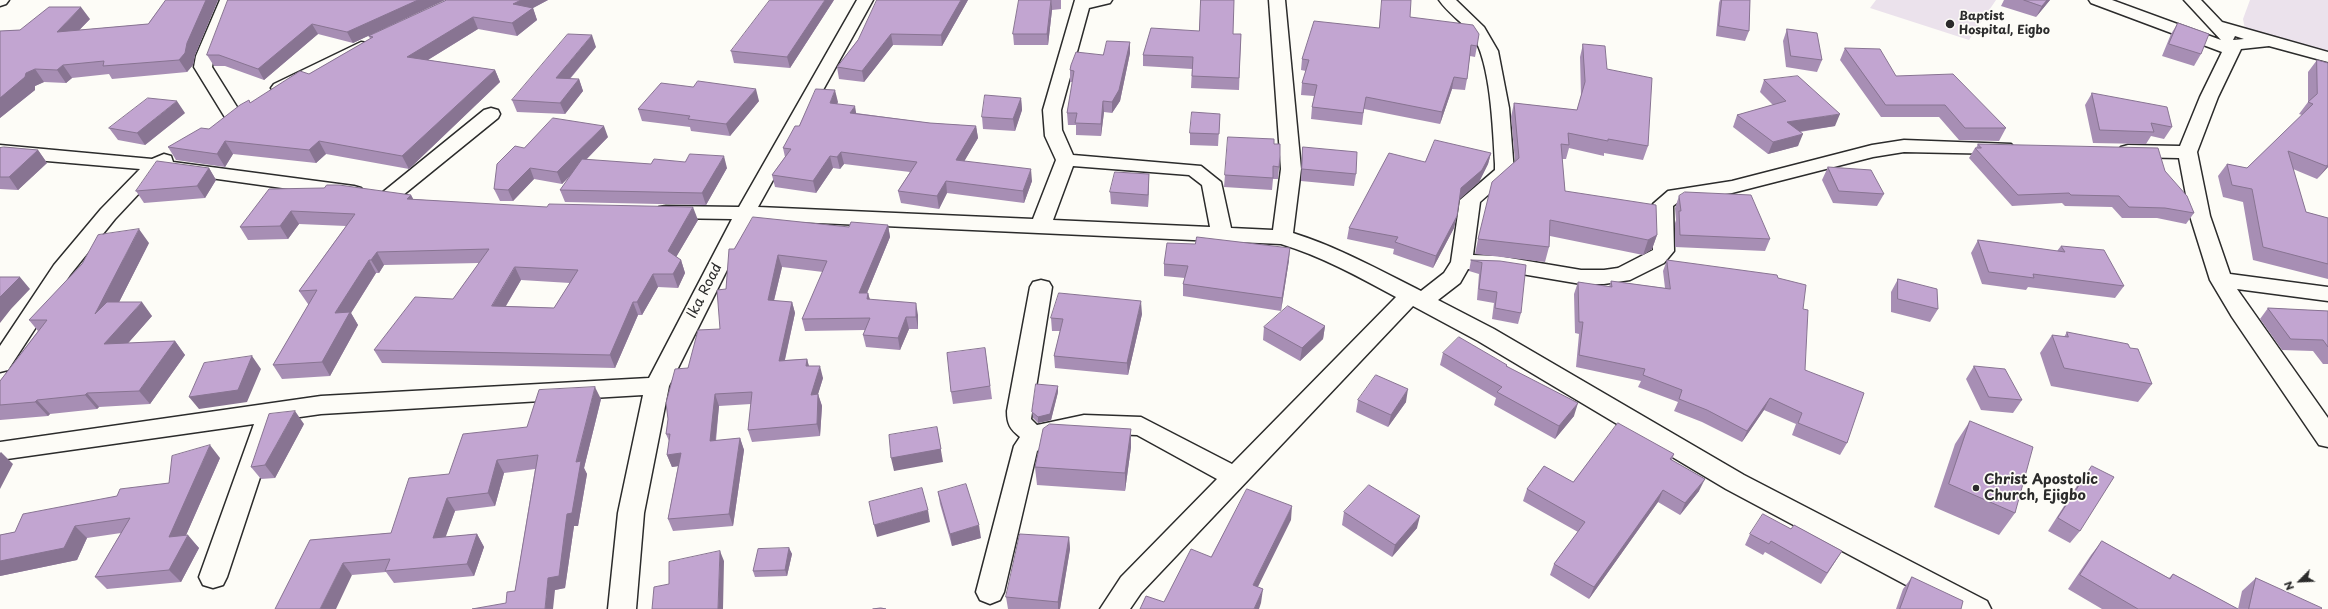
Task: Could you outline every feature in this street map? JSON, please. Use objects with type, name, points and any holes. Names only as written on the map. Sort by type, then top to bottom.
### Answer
[{"type":"street","points":[[228,0],[205,56],[203,68],[233,116]]},
{"type":"street","name":"Ika Road","points":[[622,609],[632,513],[657,386],[745,213],[865,0]]},
{"type":"street","points":[[1066,160],[1057,144],[1051,125],[1052,110],[1083,2],[1104,0]]},
{"type":"street","points":[[1277,0],[1291,169],[1282,237]]},
{"type":"street","points":[[1114,609],[1131,585],[1235,477],[1416,298],[1452,278],[1462,262],[1470,200],[1504,172],[1505,164],[1500,108],[1489,50],[1478,31],[1447,0]]},
{"type":"street","points":[[2097,0],[2233,47],[2267,41]]},
{"type":"street","points":[[2192,0],[2217,26],[2233,47]]},
{"type":"street","points":[[2217,26],[2328,57]]},
{"type":"street","points":[[265,97],[310,71],[380,38]]},
{"type":"street","points":[[2233,47],[2208,97],[2187,152],[2200,216],[2221,280],[2240,312],[2315,417],[2328,438]]},
{"type":"street","points":[[390,196],[491,114]]},
{"type":"street","points":[[1462,262],[1498,263],[1581,277],[1622,275],[1657,258],[1663,251],[1664,204],[1675,195],[1732,187],[1872,151],[1904,146],[2022,149]]},
{"type":"street","points":[[0,364],[62,270],[108,214],[155,165],[181,148]]},
{"type":"street","points":[[2109,150],[2187,152]]},
{"type":"street","points":[[0,151],[155,165],[413,199]]},
{"type":"street","points":[[1040,227],[1066,160]]},
{"type":"street","points":[[1066,160],[1194,170],[1211,182],[1222,235]]},
{"type":"street","points":[[650,212],[745,213],[1282,237],[1308,245],[1354,266],[1493,339],[1735,482],[1977,609]]},
{"type":"street","points":[[2221,280],[2328,294]]},
{"type":"street","points":[[1036,437],[1019,423],[1019,411],[1041,286]]},
{"type":"street","points":[[0,451],[321,405],[657,386]]},
{"type":"street","points":[[213,577],[270,412]]},
{"type":"street","points":[[990,592],[1026,446],[1046,431],[1084,424],[1141,426],[1235,477]]},
{"type":"shaded area","name":"Baptist Hospital, Eigbo","points":[[1876,0],[1996,0],[1969,40],[1870,8]]},
{"type":"shaded area","points":[[2250,0],[2328,0],[2328,53],[2245,29],[2243,19]]},
{"type":"building","points":[[166,0],[206,0],[187,43],[185,53],[179,60],[103,66],[104,61],[63,65],[57,70],[35,69],[26,73],[25,77],[0,98],[0,31],[20,30],[49,7],[81,7],[57,32],[148,24]]},
{"type":"building","points":[[228,0],[418,0],[347,32],[312,24],[258,69],[219,55],[207,55]]},
{"type":"building","points":[[447,0],[521,0],[513,4],[533,8],[512,23],[473,17],[407,57],[495,70],[402,156],[319,141],[309,150],[225,141],[217,154],[168,147],[201,128],[209,129],[240,105],[249,100],[250,103],[300,71],[309,74],[373,37],[369,36]]},
{"type":"building","points":[[770,0],[825,0],[787,57],[731,51]]},
{"type":"building","points":[[877,0],[961,0],[941,35],[891,34],[862,71],[837,67],[858,40]]},
{"type":"building","points":[[1019,0],[1051,0],[1047,34],[1013,34]]},
{"type":"building","points":[[1201,0],[1234,0],[1233,34],[1241,34],[1239,78],[1192,76],[1193,57],[1143,55],[1151,28],[1199,31]]},
{"type":"building","points":[[1382,0],[1411,0],[1410,17],[1473,25],[1479,34],[1477,46],[1471,45],[1467,79],[1454,77],[1442,112],[1366,97],[1363,113],[1312,107],[1317,85],[1302,83],[1309,60],[1302,59],[1314,21],[1379,28]]},
{"type":"building","points":[[1722,0],[1750,0],[1749,31],[1719,26]]},
{"type":"building","points":[[2024,0],[2047,0],[2042,6]]},
{"type":"building","points":[[2178,23],[2209,34],[2201,54],[2169,44]]},
{"type":"building","points":[[1787,29],[1817,33],[1822,60],[1791,56]]},
{"type":"building","points":[[568,34],[592,35],[556,78],[579,79],[560,103],[512,100]]},
{"type":"building","points":[[1107,41],[1130,42],[1119,90],[1112,102],[1103,101],[1101,124],[1075,123],[1077,113],[1067,113],[1074,71],[1070,70],[1076,52],[1103,55]]},
{"type":"building","points":[[1583,44],[1605,46],[1607,69],[1652,78],[1648,146],[1608,139],[1608,141],[1568,133],[1569,145],[1561,144],[1565,191],[1656,205],[1657,235],[1648,240],[1550,220],[1549,247],[1478,239],[1492,182],[1519,158],[1514,103],[1577,110],[1585,82]]},
{"type":"building","points":[[1845,48],[1880,49],[1896,76],[1953,74],[2006,128],[1965,128],[1945,105],[1886,105]]},
{"type":"building","points":[[2317,60],[2328,63],[2328,165],[2326,166],[2288,151],[2306,212],[2328,218],[2328,264],[2263,247],[2252,189],[2232,185],[2227,164],[2247,168],[2313,104],[2308,102],[2317,94]]},
{"type":"building","points":[[1798,76],[1840,114],[1787,122],[1803,134],[1773,142],[1737,115],[1786,101],[1764,80]]},
{"type":"building","points":[[698,81],[756,89],[726,124],[688,119],[690,116],[638,109],[661,83],[693,87]]},
{"type":"building","points":[[816,89],[835,90],[830,103],[855,106],[850,113],[930,123],[976,126],[956,160],[1031,169],[1023,191],[946,181],[937,196],[898,191],[917,162],[841,152],[837,157],[830,156],[813,181],[772,175],[791,149],[783,148],[795,126],[799,126]]},
{"type":"building","points":[[2092,93],[2167,107],[2172,127],[2151,123],[2154,132],[2100,130]]},
{"type":"building","points":[[985,95],[1021,98],[1013,119],[982,117]]},
{"type":"building","points":[[148,98],[177,101],[137,133],[109,128]]},
{"type":"building","points":[[1192,112],[1220,114],[1219,134],[1190,133]]},
{"type":"building","points":[[553,118],[604,126],[557,172],[530,168],[508,190],[494,189],[497,164],[515,146],[524,148]]},
{"type":"building","points":[[1228,137],[1274,139],[1274,144],[1280,144],[1279,167],[1273,166],[1273,178],[1225,175]]},
{"type":"building","points":[[1435,140],[1491,153],[1482,170],[1461,188],[1457,216],[1436,256],[1395,242],[1398,237],[1349,228],[1389,153],[1425,162]]},
{"type":"building","points":[[1978,144],[2158,148],[2165,171],[2187,196],[2194,213],[2165,208],[2129,207],[2119,196],[2071,195],[2069,193],[2018,195],[1975,148],[1981,148]]},
{"type":"building","points":[[4,147],[38,150],[9,177],[0,177],[0,148]]},
{"type":"building","points":[[1303,147],[1357,152],[1356,174],[1302,169]]},
{"type":"building","points":[[690,154],[724,156],[702,193],[560,190],[582,159],[651,164],[654,159],[685,162]]},
{"type":"building","points":[[157,161],[209,168],[197,186],[136,191]]},
{"type":"building","points":[[1828,167],[1871,170],[1884,194],[1839,191]]},
{"type":"building","points":[[1115,172],[1149,174],[1148,195],[1110,192]]},
{"type":"building","points":[[327,185],[339,185],[411,195],[407,199],[547,207],[549,204],[693,207],[668,251],[681,260],[673,274],[653,274],[637,302],[633,302],[610,355],[374,350],[415,297],[453,299],[489,249],[377,252],[371,260],[369,260],[335,313],[350,312],[322,362],[273,365],[317,290],[299,291],[355,214],[291,211],[280,226],[240,227],[269,189],[324,188]],"holes":[[[515,267],[578,270],[554,308],[492,306]]]},
{"type":"building","points":[[1685,192],[1751,195],[1770,239],[1680,235],[1679,211],[1681,211],[1679,196]]},
{"type":"building","points":[[753,217],[849,227],[851,222],[888,225],[859,293],[868,293],[867,299],[916,303],[916,317],[906,317],[898,338],[863,335],[870,318],[802,319],[827,261],[778,255],[768,300],[792,302],[779,361],[807,359],[806,366],[820,366],[811,395],[818,394],[817,424],[748,430],[752,392],[715,394],[710,441],[740,438],[729,514],[668,519],[681,453],[667,455],[670,434],[666,434],[668,419],[666,403],[675,369],[688,368],[698,330],[720,329],[717,290],[726,289],[729,249],[734,249]]},
{"type":"building","points":[[139,229],[95,314],[107,302],[142,302],[104,344],[175,341],[139,391],[87,393],[85,395],[37,400],[35,402],[0,405],[0,381],[47,320],[29,320],[82,264],[98,235]]},
{"type":"building","points":[[1197,237],[1290,248],[1282,298],[1183,284],[1188,266],[1164,264],[1167,243],[1195,244]]},
{"type":"building","points":[[1978,240],[2065,252],[2061,246],[2104,250],[2124,286],[2033,274],[2034,278],[1989,272]]},
{"type":"building","points":[[1471,260],[1500,261],[1526,265],[1521,313],[1495,308],[1497,292],[1479,289],[1482,263]]},
{"type":"building","points":[[1667,260],[1777,275],[1778,278],[1806,285],[1803,309],[1808,310],[1805,370],[1864,393],[1847,443],[1798,423],[1802,413],[1770,398],[1747,431],[1707,410],[1679,399],[1682,390],[1643,375],[1645,369],[1579,355],[1583,322],[1579,322],[1578,282],[1612,287],[1611,281],[1670,289]]},
{"type":"building","points":[[0,277],[20,277],[0,297]]},
{"type":"building","points":[[1898,279],[1937,289],[1938,309],[1898,299]]},
{"type":"building","points":[[1059,293],[1141,301],[1127,363],[1054,356],[1063,319],[1051,318]]},
{"type":"building","points":[[1288,306],[1325,326],[1302,348],[1264,327]]},
{"type":"building","points":[[2268,308],[2328,311],[2328,347],[2323,340],[2291,339]]},
{"type":"building","points":[[2067,332],[2128,344],[2130,348],[2138,349],[2152,384],[2064,368],[2052,335],[2068,337]]},
{"type":"building","points":[[1459,337],[1507,365],[1506,366],[1578,403],[1559,426],[1497,392],[1502,387],[1443,353]]},
{"type":"building","points":[[985,348],[990,386],[951,392],[947,353]]},
{"type":"building","points":[[252,356],[238,390],[189,397],[204,363]]},
{"type":"building","points":[[1974,366],[2005,369],[2022,400],[1989,397]]},
{"type":"building","points":[[1376,375],[1408,389],[1391,415],[1358,400]]},
{"type":"building","points":[[1036,384],[1058,386],[1050,414],[1038,417],[1032,412]]},
{"type":"building","points":[[595,387],[576,462],[581,461],[572,513],[567,514],[559,576],[548,578],[545,609],[472,609],[506,603],[507,592],[515,591],[538,455],[497,460],[488,493],[447,498],[433,538],[477,534],[467,564],[385,571],[390,559],[343,563],[320,609],[275,609],[310,540],[391,533],[409,478],[449,474],[463,434],[527,427],[539,390]]},
{"type":"building","points":[[295,411],[265,465],[251,467],[269,414]]},
{"type":"building","points":[[1970,421],[2033,447],[2015,513],[1949,484]]},
{"type":"building","points":[[1618,423],[1674,454],[1670,459],[1705,479],[1685,503],[1663,490],[1594,587],[1554,564],[1585,522],[1527,489],[1544,466],[1573,482]]},
{"type":"building","points":[[1050,424],[1131,429],[1125,473],[1035,467],[1043,429]]},
{"type":"building","points":[[937,427],[941,449],[891,458],[889,435]]},
{"type":"building","points":[[210,445],[169,537],[188,535],[169,570],[95,577],[130,518],[75,526],[64,548],[0,561],[0,535],[15,532],[23,514],[117,496],[120,489],[169,483],[172,456]]},
{"type":"building","points":[[2092,466],[2114,477],[2080,531],[2058,518]]},
{"type":"building","points":[[966,484],[979,525],[950,534],[938,492]]},
{"type":"building","points":[[1369,485],[1420,516],[1395,545],[1344,512]]},
{"type":"building","points":[[922,488],[928,510],[874,525],[869,502]]},
{"type":"building","points":[[1247,489],[1292,506],[1253,585],[1263,589],[1254,609],[1140,609],[1146,596],[1164,602],[1191,549],[1211,557]]},
{"type":"building","points":[[1763,514],[1791,529],[1794,525],[1842,551],[1827,573],[1771,541],[1769,544],[1750,534]]},
{"type":"building","points":[[1020,534],[1069,537],[1058,602],[1006,597]]},
{"type":"building","points":[[2102,541],[2170,579],[2173,574],[2238,609],[2138,609],[2080,575]]},
{"type":"building","points":[[789,548],[785,570],[753,571],[758,549]]},
{"type":"building","points":[[720,551],[718,609],[652,609],[654,587],[669,584],[669,562]]},
{"type":"building","points":[[1912,577],[1963,601],[1961,609],[1900,609]]},
{"type":"building","points":[[2256,578],[2322,608],[2249,609]]},
{"type":"place","name":"Baptist Hospital, Eigbo","points":[[1950,24]]},
{"type":"place","name":"Christ Apostolic Church, Ejigbo","points":[[1976,488]]}]
